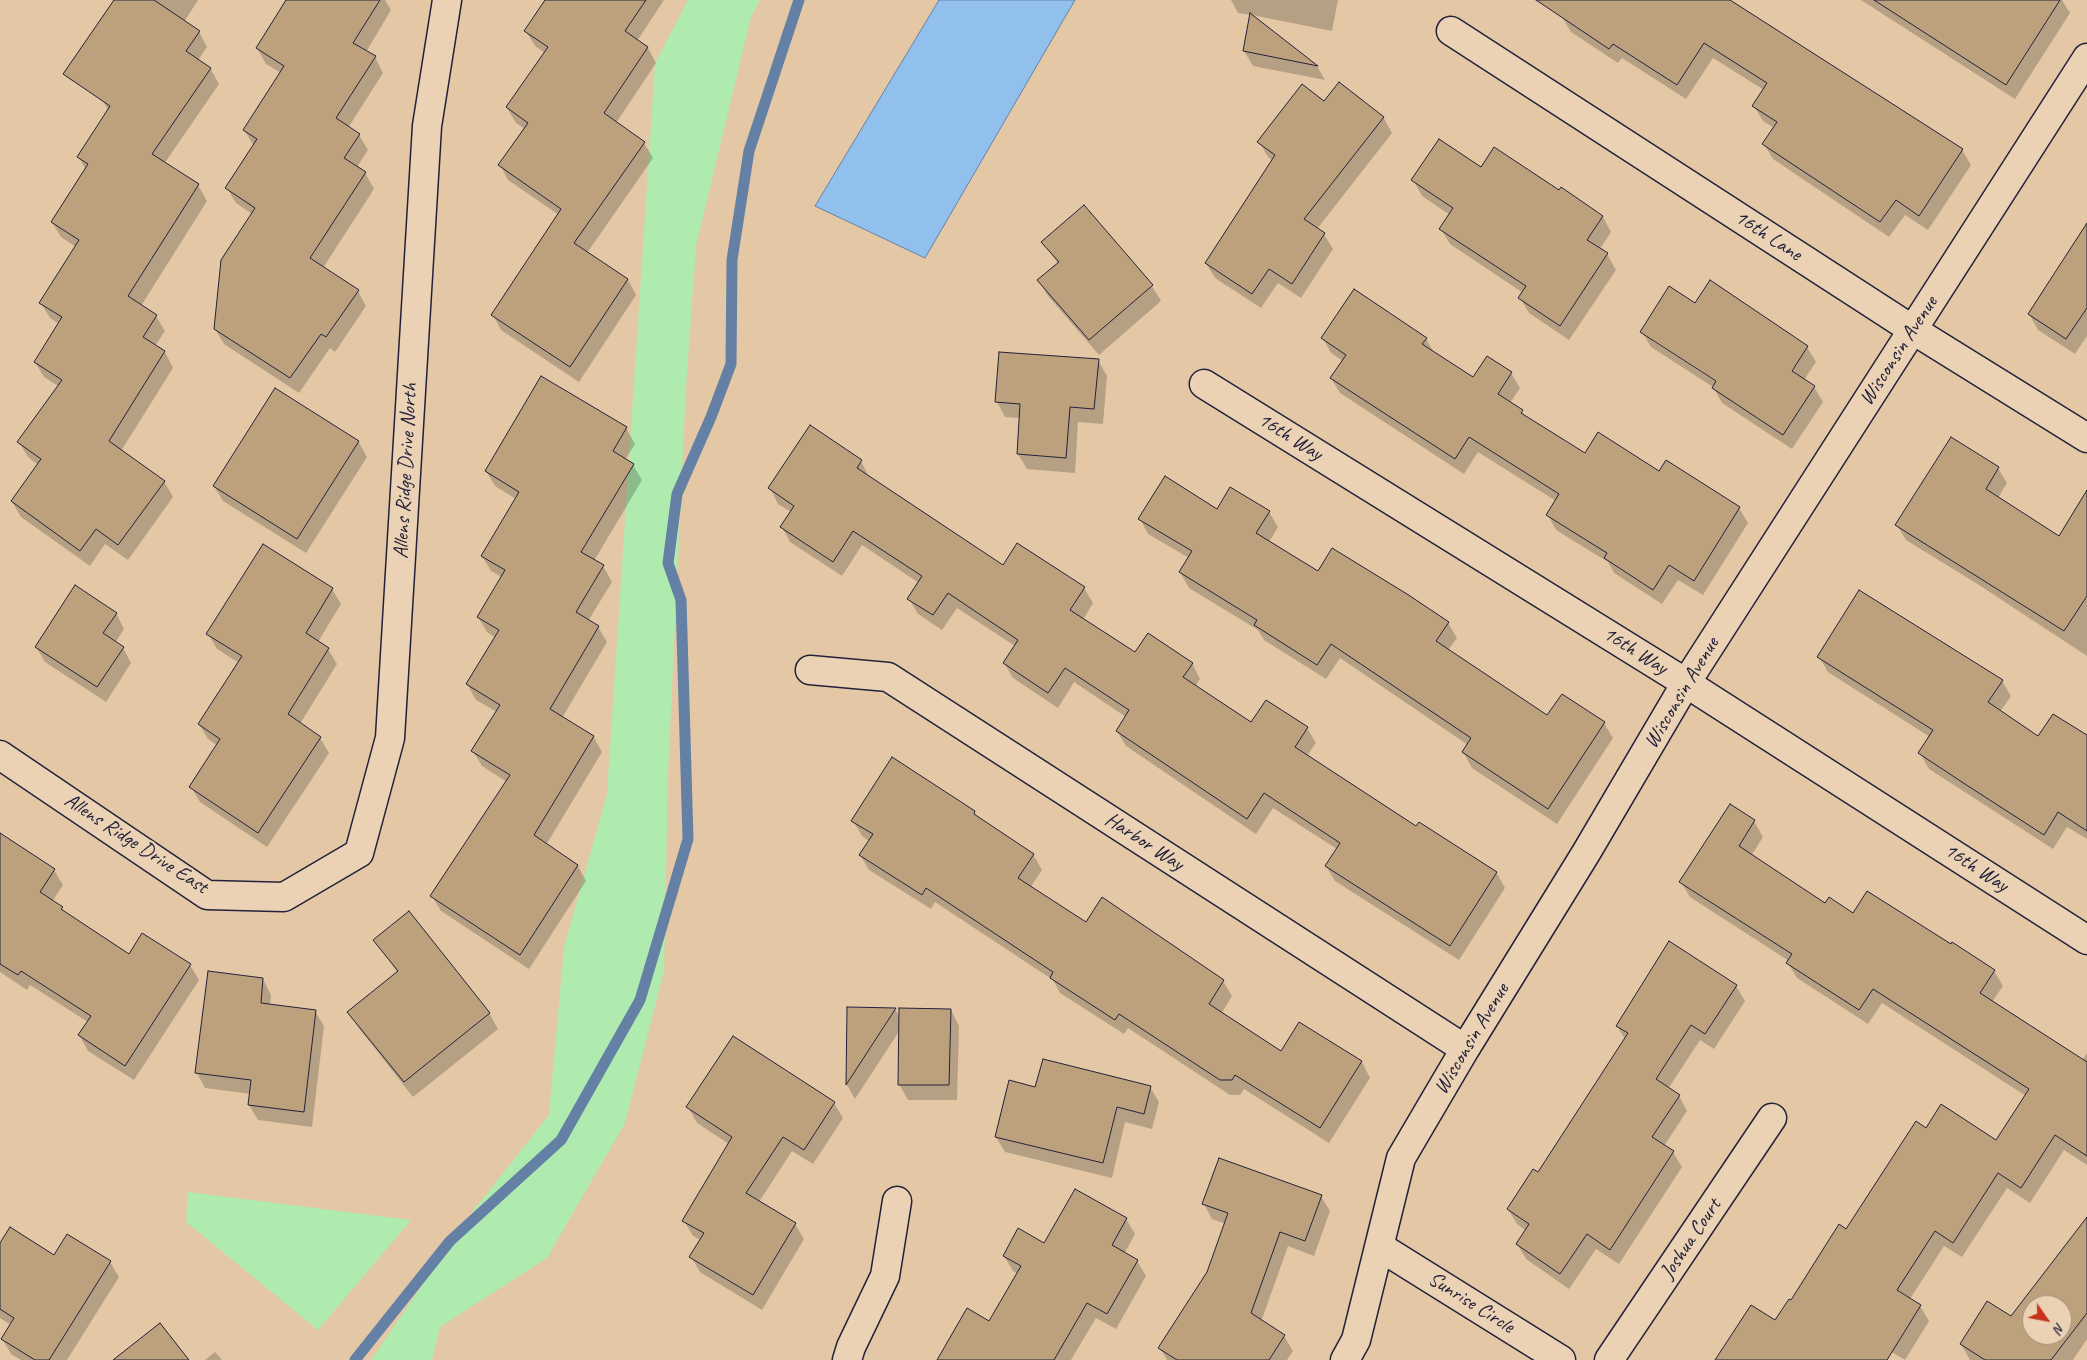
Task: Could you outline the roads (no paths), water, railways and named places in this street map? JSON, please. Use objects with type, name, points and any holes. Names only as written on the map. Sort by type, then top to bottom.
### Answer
[{"type":"street","name":"Allens Ridge Drive North","points":[[284,897],[358,853],[390,738],[427,126],[446,0]]},
{"type":"street","name":"16th Lane","points":[[1451,31],[1913,330],[2087,438]]},
{"type":"street","name":"Wisconsin Avenue","points":[[1345,1360],[1356,1340],[1401,1158],[1465,1049],[1586,853],[1686,683],[2087,58]]},
{"type":"street","name":"16th Way","points":[[1204,384],[1686,683],[2087,940]]},
{"type":"street","name":"Harbor Way","points":[[810,670],[888,677],[1465,1049]]},
{"type":"street","name":"Allens Ridge Drive East","points":[[0,755],[207,895],[284,897]]},
{"type":"street","name":"Joshua Court","points":[[1609,1360],[1772,1118]]},
{"type":"street","points":[[847,1360],[850,1347],[885,1276],[897,1201]]},
{"type":"street","name":"Sunrise Circle","points":[[1380,1247],[1561,1360]]},
{"type":"water","points":[[939,0],[1075,0],[925,258],[815,206]]},
{"type":"waterway","points":[[355,1360],[450,1241],[561,1140],[640,1000],[688,839],[681,600],[668,563],[677,494],[711,417],[731,364],[732,260],[749,151],[799,0]]}]
